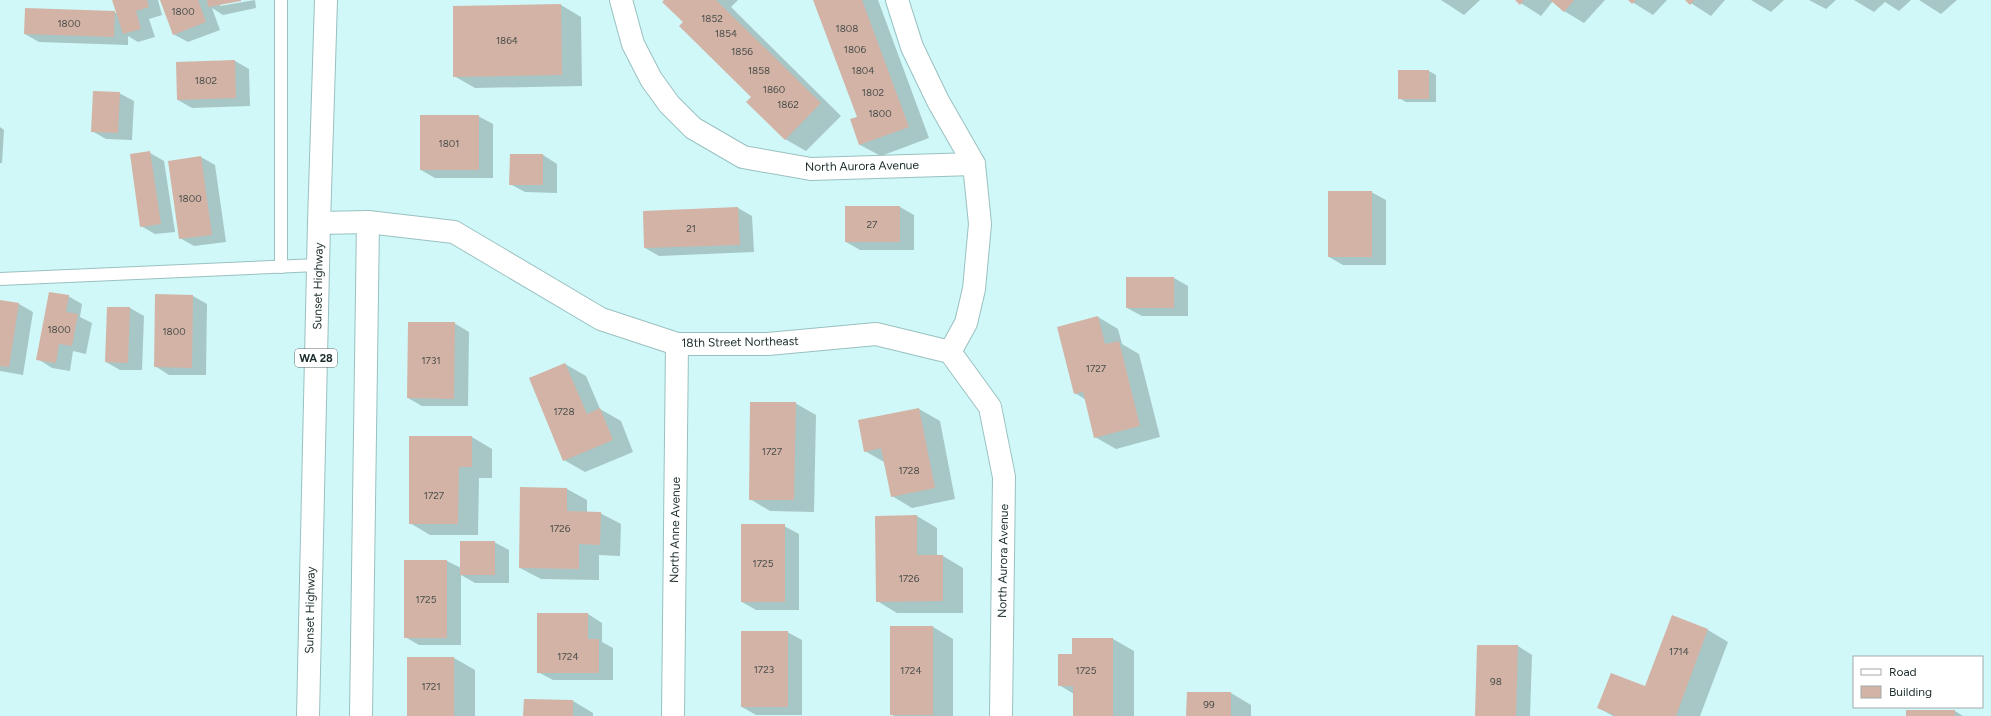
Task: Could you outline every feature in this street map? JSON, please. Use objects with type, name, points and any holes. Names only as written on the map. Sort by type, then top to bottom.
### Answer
[{"type":"main road","name":"Sunset Highway","points":[[308,716],[319,222],[326,0]]},
{"type":"main road","name":"North Aurora Avenue","points":[[621,0],[633,44],[651,78],[669,104],[693,128],[743,157],[811,169],[974,164]]},
{"type":"main road","points":[[897,0],[912,47],[938,101],[974,164],[980,224],[974,289],[966,323],[950,352]]},
{"type":"main road","name":"18th Street Northeast","points":[[319,222],[368,222],[454,232],[601,319],[678,344],[768,344],[876,334],[950,352]]},
{"type":"main road","points":[[361,716],[368,222]]},
{"type":"main road","name":"North Anne Avenue","points":[[673,716],[678,344]]},
{"type":"main road","name":"North Aurora Avenue","points":[[950,352],[990,407],[1004,477],[1001,716]]},
{"type":"lane","points":[[281,0],[281,267]]},
{"type":"lane","points":[[0,279],[318,265]]},
{"type":"building","points":[[112,0],[147,0],[149,7],[136,11],[141,29],[123,34]]},
{"type":"building","points":[[160,0],[198,0],[206,22],[173,35]]},
{"type":"building","points":[[207,0],[241,0],[241,1],[208,7]]},
{"type":"building","points":[[664,0],[716,0],[821,103],[785,140],[746,102],[751,97],[679,26],[683,22],[662,2]]},
{"type":"building","points":[[813,0],[862,0],[909,127],[859,145],[850,119],[857,117]]},
{"type":"building","points":[[1515,0],[1524,0],[1520,5]]},
{"type":"building","points":[[1550,0],[1574,0],[1564,12]]},
{"type":"building","points":[[1628,0],[1636,0],[1632,4]]},
{"type":"building","points":[[1685,0],[1694,0],[1690,5]]},
{"type":"building","points":[[561,4],[562,75],[453,77],[453,6]]},
{"type":"building","points":[[25,8],[115,11],[114,37],[24,34]]},
{"type":"building","points":[[235,60],[236,98],[177,100],[176,62]]},
{"type":"building","points":[[1398,70],[1429,70],[1429,99],[1398,99]]},
{"type":"building","points":[[93,91],[120,92],[118,133],[91,132]]},
{"type":"building","points":[[420,115],[479,115],[479,170],[420,170]]},
{"type":"building","points":[[150,151],[161,224],[140,227],[130,154]]},
{"type":"building","points":[[510,154],[543,154],[543,185],[509,185]]},
{"type":"building","points":[[201,156],[212,235],[179,239],[168,161]]},
{"type":"building","points":[[1328,191],[1372,191],[1372,257],[1328,257]]},
{"type":"building","points":[[845,206],[900,206],[900,242],[845,242]]},
{"type":"building","points":[[738,207],[740,245],[644,248],[643,211]]},
{"type":"building","points":[[1126,277],[1174,277],[1174,308],[1126,308]]},
{"type":"building","points":[[49,292],[69,295],[66,312],[78,314],[72,346],[59,344],[56,363],[36,360]]},
{"type":"building","points":[[155,294],[193,295],[192,368],[154,367]]},
{"type":"building","points":[[0,300],[19,303],[9,367],[0,366]]},
{"type":"building","points":[[107,307],[130,307],[128,363],[105,362]]},
{"type":"building","points":[[1098,316],[1105,344],[1119,341],[1140,426],[1094,438],[1083,392],[1074,394],[1057,327]]},
{"type":"building","points":[[408,322],[455,322],[454,399],[407,398]]},
{"type":"building","points":[[565,363],[587,414],[600,408],[613,440],[563,461],[529,378]]},
{"type":"building","points":[[750,402],[796,402],[794,500],[749,500]]},
{"type":"building","points":[[919,408],[935,488],[891,497],[881,448],[864,452],[858,420]]},
{"type":"building","points":[[409,436],[472,436],[472,467],[459,467],[458,524],[409,524]]},
{"type":"building","points":[[520,487],[567,488],[567,511],[601,512],[600,545],[579,544],[579,569],[519,568]]},
{"type":"building","points":[[917,515],[917,555],[943,555],[943,601],[876,602],[875,516]]},
{"type":"building","points":[[741,524],[785,524],[785,602],[741,602]]},
{"type":"building","points":[[460,541],[495,541],[495,575],[460,575]]},
{"type":"building","points":[[404,560],[447,560],[447,638],[404,638]]},
{"type":"building","points":[[537,613],[588,613],[588,639],[599,639],[599,673],[537,673]]},
{"type":"building","points":[[1672,615],[1708,629],[1676,716],[1614,716],[1597,708],[1611,673],[1645,686]]},
{"type":"building","points":[[890,626],[933,626],[933,715],[890,715]]},
{"type":"building","points":[[741,631],[788,631],[788,707],[741,707]]},
{"type":"building","points":[[1072,638],[1113,638],[1113,716],[1073,716],[1073,686],[1058,686],[1058,654],[1072,654]]},
{"type":"building","points":[[1477,645],[1518,645],[1516,716],[1475,716]]},
{"type":"building","points":[[407,657],[454,657],[454,716],[407,716]]},
{"type":"building","points":[[1187,692],[1231,692],[1231,716],[1186,716]]},
{"type":"building","points":[[524,699],[573,700],[573,716],[523,716]]},
{"type":"building","points":[[1906,710],[1955,710],[1955,716],[1906,716]]}]
